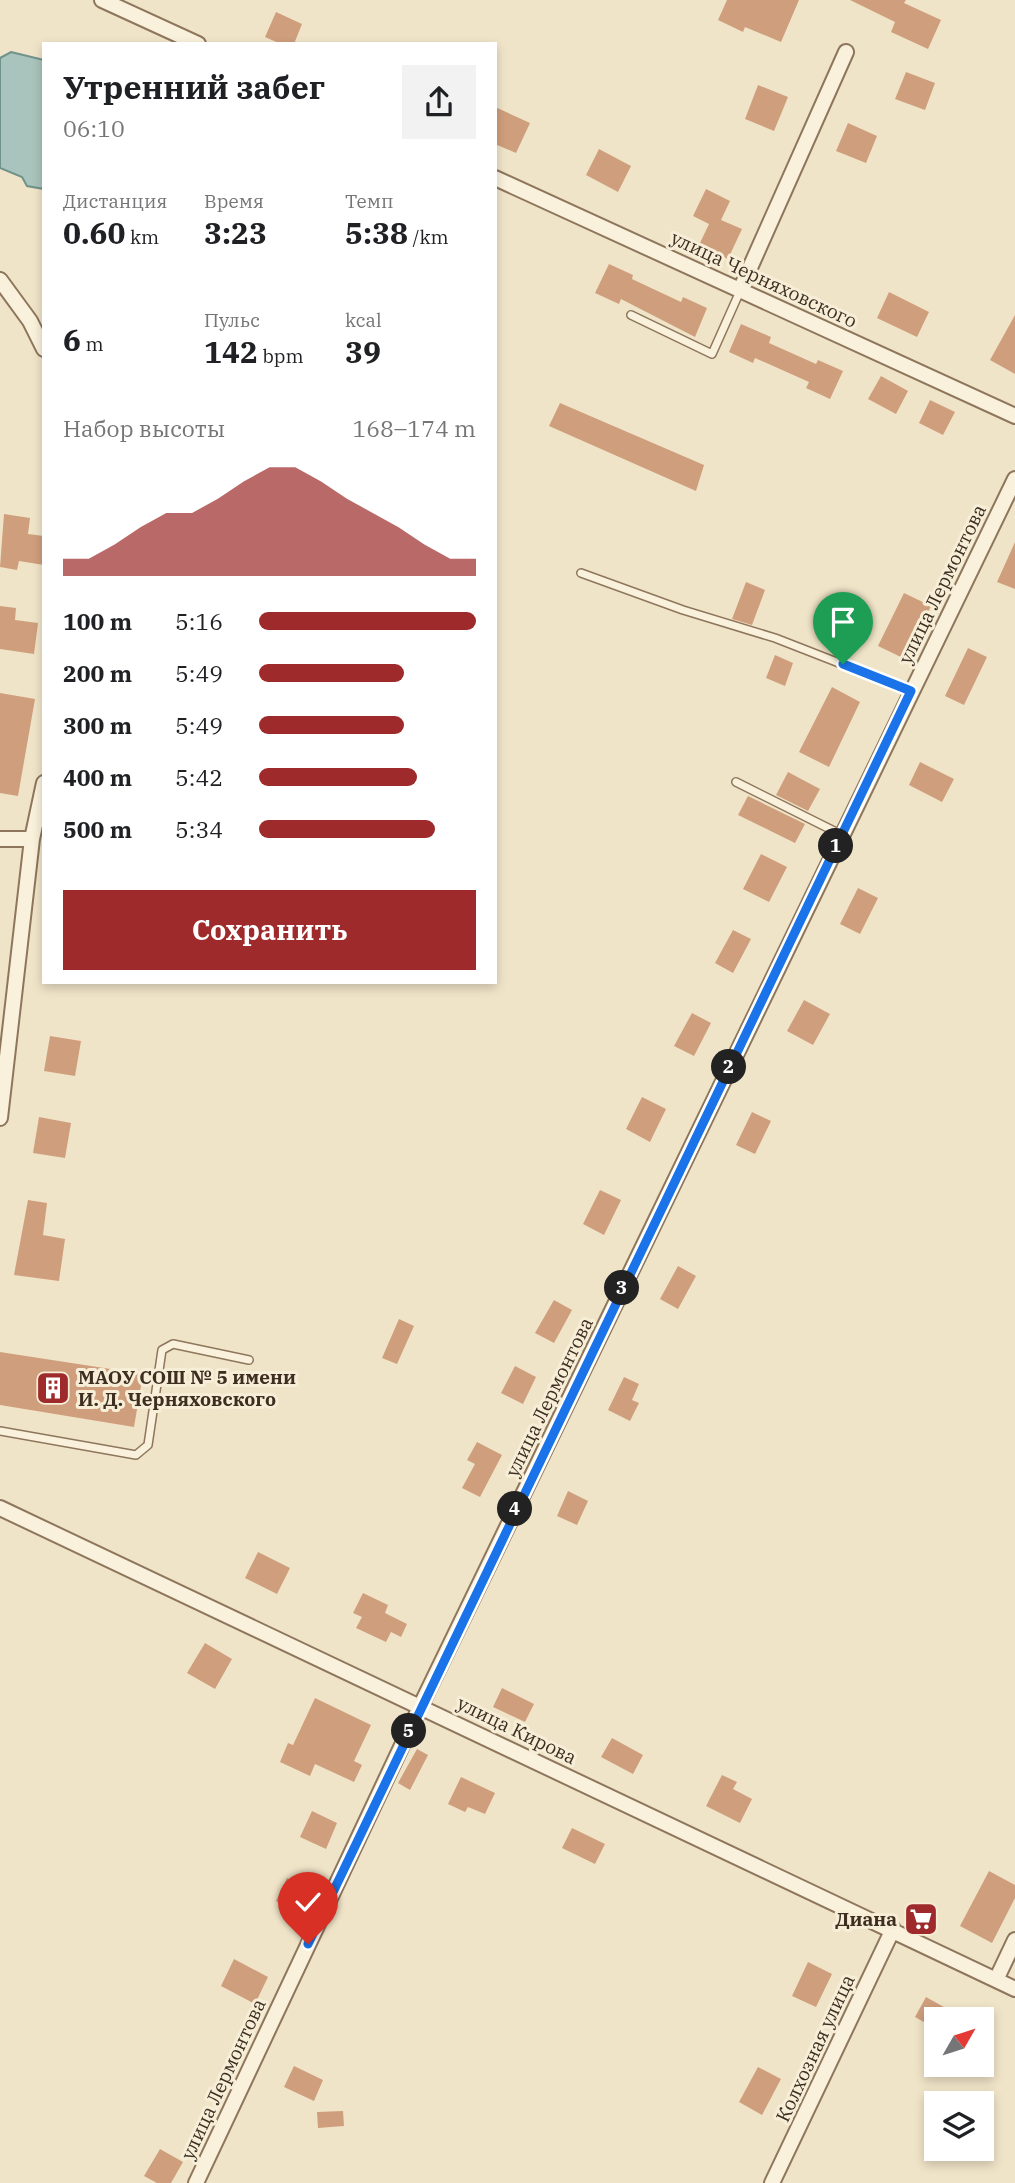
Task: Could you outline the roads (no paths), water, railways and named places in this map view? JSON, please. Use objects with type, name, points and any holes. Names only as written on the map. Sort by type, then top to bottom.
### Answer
[{"type":"street","points":[[102,0],[194,42]]},
{"type":"street","points":[[741,288],[846,52]]},
{"type":"street","name":"улица Черняховского","points":[[497,179],[741,288],[1015,416]]},
{"type":"street","points":[[0,280],[30,321],[42,345]]},
{"type":"street","name":"улица Лермонтова","points":[[196,2183],[421,1705],[1015,479]]},
{"type":"street","points":[[0,1118],[32,839],[42,792]]},
{"type":"street","points":[[0,839],[32,839]]},
{"type":"street","name":"улица Кирова","points":[[0,1508],[893,1928],[1015,1989]]},
{"type":"street","name":"Колхозная улица","points":[[772,2183],[893,1928]]},
{"type":"street","points":[[996,1980],[1015,1940]]},
{"type":"lane","points":[[631,315],[712,354],[741,288]]},
{"type":"lane","points":[[581,573],[683,610],[775,638],[911,691]]},
{"type":"lane","points":[[736,782],[842,835]]},
{"type":"lane","points":[[0,1430],[136,1455],[148,1445],[162,1350],[166,1346],[173,1343],[250,1360]]},
{"type":"water","points":[[11,52],[42,60],[42,189],[27,186],[22,177],[0,168],[0,58]]},
{"type":"place","name":"МАОУ СОШ № 5 имени И. Д. Черняховского","points":[[53,1388]]},
{"type":"place","name":"Диана","points":[[921,1919]]}]
